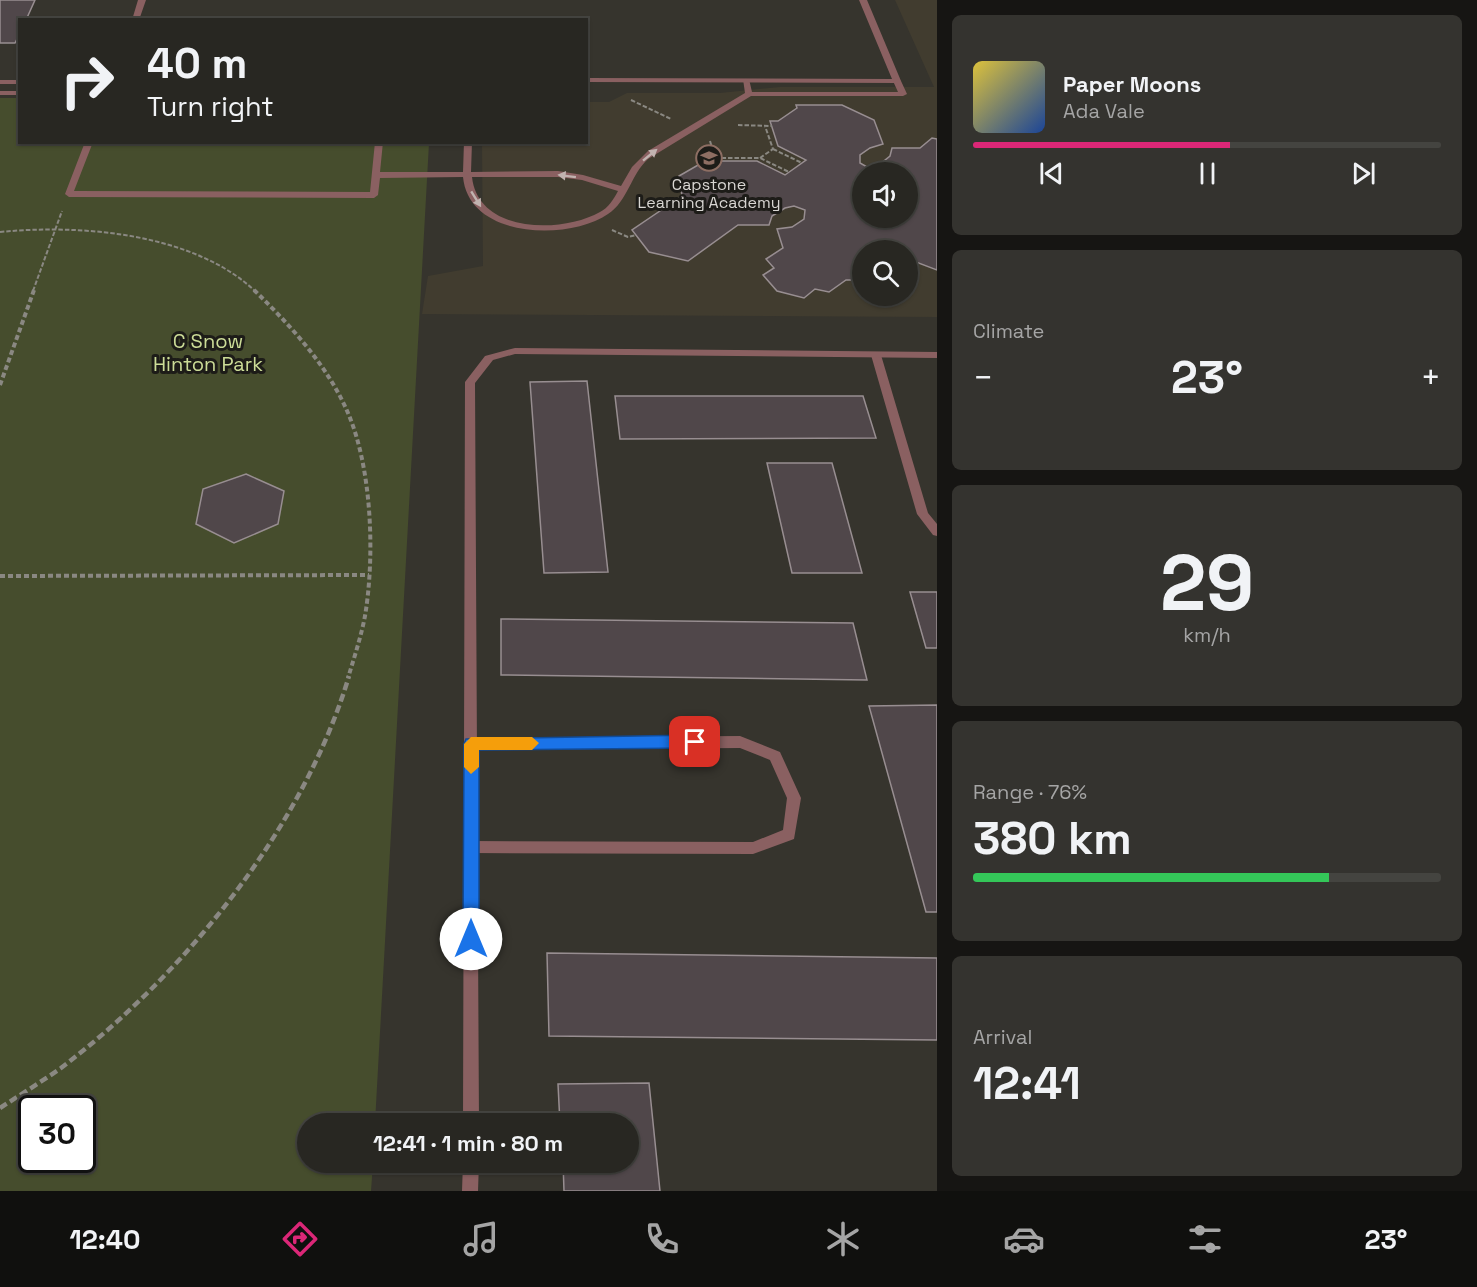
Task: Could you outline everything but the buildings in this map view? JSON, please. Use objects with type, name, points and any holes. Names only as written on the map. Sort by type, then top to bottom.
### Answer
[{"type":"street","points":[[136,18],[142,0]]},
{"type":"street","points":[[468,144],[468,176],[472,198],[502,222],[523,226],[571,225],[593,218],[606,212],[623,190],[639,163],[659,147],[749,94],[903,94],[863,0]]},
{"type":"street","points":[[588,80],[897,81]]},
{"type":"street","points":[[746,81],[749,94]]},
{"type":"street","points":[[0,82],[18,82]]},
{"type":"street","points":[[0,93],[18,93]]},
{"type":"street","points":[[88,144],[69,194],[374,195],[379,144]]},
{"type":"street","points":[[375,175],[558,174],[583,178],[623,190]]},
{"type":"street","points":[[471,1113],[470,382],[489,358],[515,351],[937,355]]},
{"type":"street","points":[[876,355],[923,514],[937,532]]},
{"type":"street","points":[[471,744],[740,742],[775,756],[794,798],[789,834],[753,848],[471,847]]},
{"type":"street","points":[[471,1173],[471,1191]]},
{"type":"path","points":[[623,96],[707,136],[715,160],[760,158],[789,172]]},
{"type":"path","points":[[735,125],[772,126]]},
{"type":"path","points":[[765,126],[773,149],[802,163]]},
{"type":"path","points":[[760,158],[773,149]]},
{"type":"path","points":[[0,385],[69,194]]},
{"type":"path","points":[[0,232],[56,228],[94,230],[141,240],[219,265],[270,305],[320,361],[349,415],[365,477],[371,554],[362,630],[342,700],[310,774],[230,900],[150,989],[86,1048],[27,1092],[0,1108]]},
{"type":"path","points":[[611,230],[628,237],[636,235]]},
{"type":"path","points":[[0,576],[369,575]]},
{"type":"shaded area","name":"Capstone Learning Academy","points":[[895,0],[937,0],[937,317],[422,314],[428,276],[483,266],[482,144],[588,144],[588,102],[609,102],[627,93],[720,93],[780,87],[934,87]]},
{"type":"green space","name":"C Snow Hinton Park","points":[[0,98],[18,98],[18,144],[429,144],[376,1113],[297,1113],[297,1173],[372,1173],[371,1191],[0,1191]]},
{"type":"slow traffic","points":[[471,767],[471,744],[532,743]]},
{"type":"place","name":"Capstone Learning Academy","points":[[709,158]]},
{"type":"route","points":[[471,939],[471,744],[695,742]]}]
